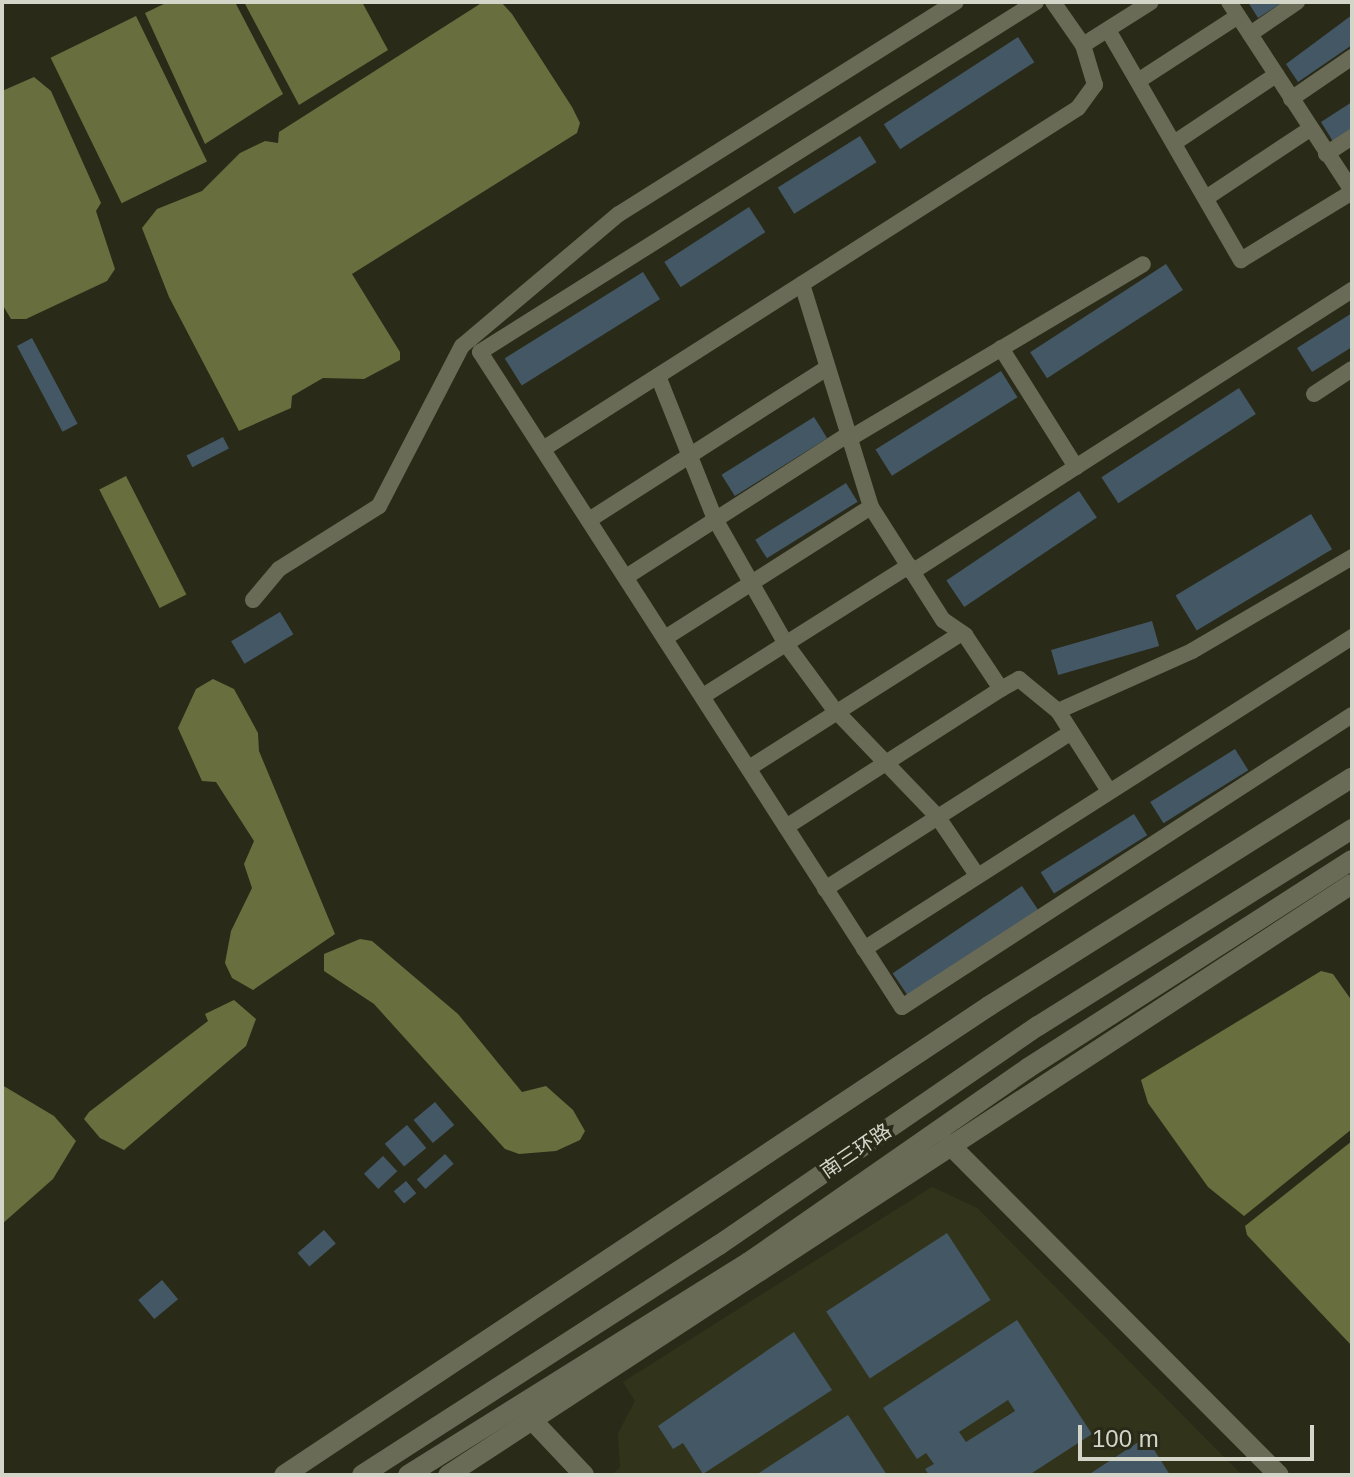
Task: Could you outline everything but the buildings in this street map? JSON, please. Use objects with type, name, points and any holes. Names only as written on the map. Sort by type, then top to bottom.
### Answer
[{"type":"street","points":[[253,600],[279,569],[379,506],[462,346],[619,214],[956,2]]},
{"type":"street","points":[[1036,2],[480,352],[902,1007],[1352,715]]},
{"type":"street","points":[[543,449],[1078,108],[1095,85],[1083,45],[1053,2]]},
{"type":"street","points":[[1083,45],[1151,2]]},
{"type":"street","points":[[1250,34],[1297,2]]},
{"type":"street","points":[[1108,30],[1241,260],[1352,192],[1234,9],[1138,81]]},
{"type":"street","points":[[1291,99],[1352,57]]},
{"type":"street","points":[[1174,143],[1276,75]]},
{"type":"street","points":[[1206,198],[1310,129]]},
{"type":"street","points":[[1326,154],[1352,137]]},
{"type":"street","points":[[626,577],[846,438],[1143,264]]},
{"type":"street","points":[[802,284],[846,438],[871,507],[943,620],[962,633],[1001,689]]},
{"type":"street","points":[[703,696],[1076,467],[1352,290]]},
{"type":"street","points":[[1001,348],[1076,467]]},
{"type":"street","points":[[589,520],[825,369]]},
{"type":"street","points":[[1314,394],[1352,369]]},
{"type":"street","points":[[658,376],[687,457],[715,519],[786,644],[837,712],[937,816],[977,875]]},
{"type":"street","points":[[665,638],[871,507]]},
{"type":"street","points":[[1058,711],[1192,651],[1350,563]]},
{"type":"street","points":[[749,768],[962,633]]},
{"type":"street","points":[[864,949],[1352,637]]},
{"type":"street","points":[[786,827],[1019,679],[1058,711],[1109,791]]},
{"type":"street","points":[[825,889],[1070,733]]},
{"type":"street","points":[[284,1475],[989,1006],[1352,777]]},
{"type":"street","name":"南三环路","points":[[362,1475],[719,1245],[1038,1026],[1352,829]]},
{"type":"street","name":"南三环路","points":[[408,1475],[749,1262],[1028,1068],[1352,860]]},
{"type":"street","points":[[448,1475],[816,1238],[949,1144],[1352,884]]},
{"type":"street","points":[[949,1144],[1279,1475]]},
{"type":"street","points":[[532,1420],[584,1475]]},
{"type":"shaded area","points":[[168,2],[235,2],[283,94],[205,144],[145,13]]},
{"type":"shaded area","points":[[244,2],[362,2],[388,50],[299,105]]},
{"type":"shaded area","points":[[483,2],[501,2],[512,14],[572,107],[580,123],[577,133],[352,274],[400,352],[400,360],[364,379],[323,378],[292,396],[291,408],[239,431],[169,297],[142,228],[157,209],[202,191],[240,153],[265,141],[278,143],[279,132]]},
{"type":"shaded area","points":[[136,16],[207,162],[122,203],[51,58]]},
{"type":"shaded area","points":[[34,77],[51,91],[101,203],[96,211],[115,269],[107,281],[26,319],[11,319],[2,304],[2,91]]},
{"type":"shaded area","points":[[126,476],[186,595],[160,608],[99,490]]},
{"type":"shaded area","points":[[213,679],[234,689],[258,733],[259,751],[335,934],[253,990],[232,978],[225,963],[231,931],[252,888],[244,864],[254,841],[216,782],[202,781],[178,728],[196,689]]},
{"type":"shaded area","points":[[360,939],[372,941],[458,1014],[522,1092],[546,1086],[573,1110],[585,1131],[580,1140],[556,1151],[519,1154],[505,1149],[374,1004],[324,971],[324,954]]},
{"type":"shaded area","points":[[1321,971],[1333,974],[1352,1001],[1352,1129],[1244,1216],[1208,1187],[1148,1103],[1141,1080]]},
{"type":"shaded area","points":[[234,1000],[256,1019],[246,1046],[124,1150],[100,1138],[84,1119],[89,1112],[208,1021],[205,1014]]},
{"type":"shaded area","points":[[2,1085],[54,1116],[76,1141],[53,1179],[2,1224]]},
{"type":"shaded area","points":[[1352,1141],[1352,1346],[1247,1235],[1245,1226]]},
{"type":"shaded area","points":[[932,1187],[977,1208],[1242,1475],[612,1475],[620,1467],[618,1433],[635,1401],[623,1382]]}]
